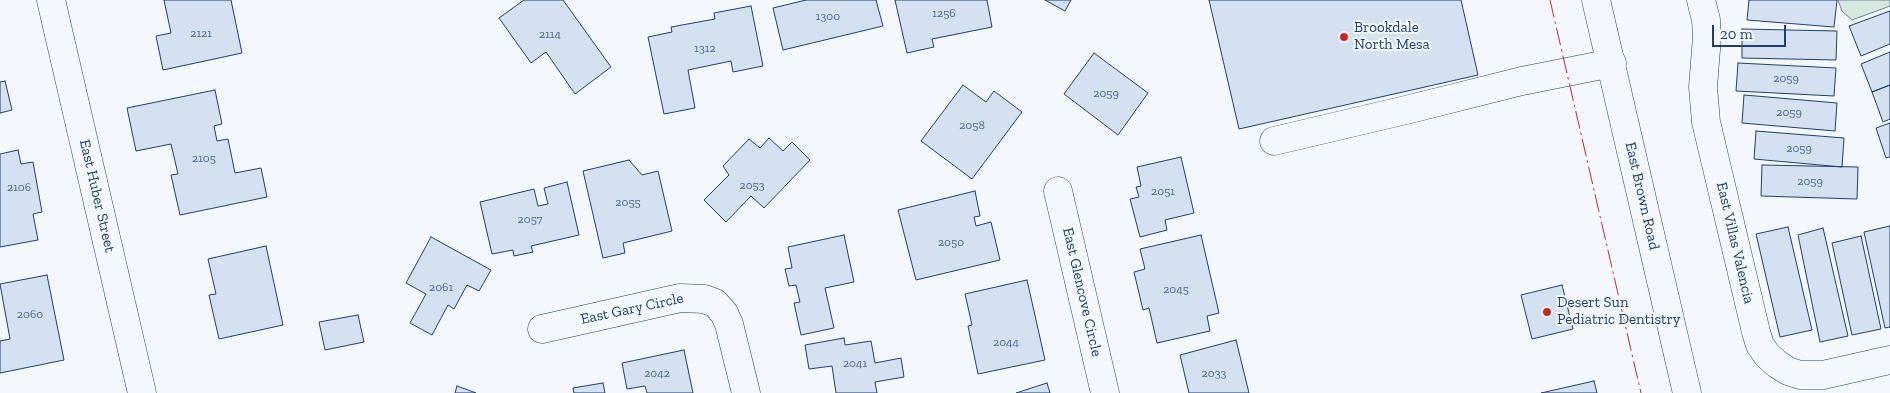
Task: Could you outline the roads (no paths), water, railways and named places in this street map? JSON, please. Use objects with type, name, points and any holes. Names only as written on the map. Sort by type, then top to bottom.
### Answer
[{"type":"street","name":"East Huber Street","points":[[51,0],[142,393]]},
{"type":"street","name":"East Brown Road","points":[[1596,0],[1687,393]]},
{"type":"street","name":"East Villas Valencia","points":[[1701,0],[1706,20],[1707,36],[1703,88],[1706,122],[1760,344],[1767,355],[1777,364],[1788,371],[1800,375],[1823,375],[1890,360]]},
{"type":"street","points":[[1274,141],[1410,110],[1522,81],[1612,63]]},
{"type":"street","name":"East Glencove Circle","points":[[1058,191],[1105,393]]},
{"type":"street","name":"East Gary Circle","points":[[542,329],[680,298],[704,299],[715,303],[724,313],[729,324],[746,393]]},
{"type":"place","name":"Brookdale North Mesa","points":[[1344,37]]},
{"type":"place","name":"Desert Sun Pediatric Dentistry","points":[[1547,312]]}]
